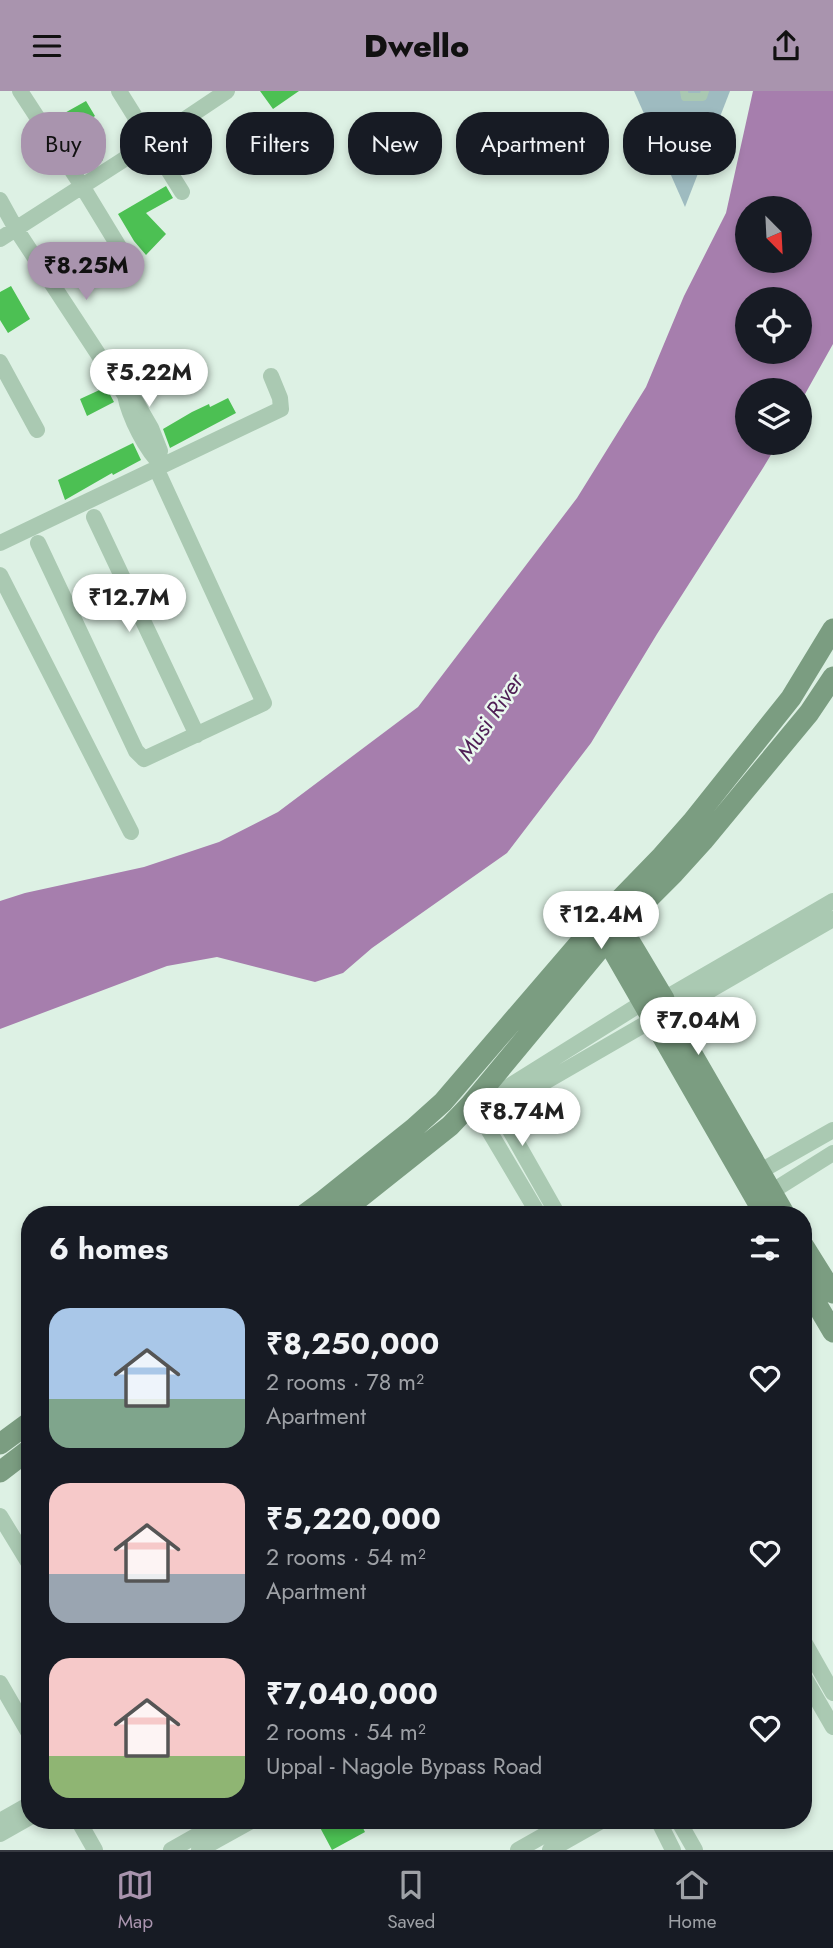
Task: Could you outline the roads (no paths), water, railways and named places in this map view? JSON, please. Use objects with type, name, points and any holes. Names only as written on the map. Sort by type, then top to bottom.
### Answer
[{"type":"street","points":[[20,91],[127,260]]},
{"type":"street","points":[[119,91],[132,112]]},
{"type":"street","points":[[196,112],[227,91]]},
{"type":"street","points":[[0,239],[120,162]]},
{"type":"street","points":[[171,175],[182,192]]},
{"type":"street","points":[[0,200],[16,229],[125,395],[127,406],[159,467],[264,703],[144,759],[136,751],[38,543]]},
{"type":"street","points":[[0,362],[37,430]]},
{"type":"street","points":[[0,543],[281,409],[280,398],[271,376]]},
{"type":"street","points":[[94,517],[197,735]]},
{"type":"street","points":[[0,575],[131,832]]},
{"type":"street","points":[[483,1120],[492,1098],[608,925],[791,698],[833,629]]},
{"type":"street","points":[[326,1206],[443,1102],[608,925],[674,873],[809,713],[833,677]]},
{"type":"street","points":[[657,1009],[833,901]]},
{"type":"street","points":[[492,1098],[657,1009],[833,919]]},
{"type":"street","points":[[608,925],[780,1206]]},
{"type":"street","points":[[657,1009],[760,1206]]},
{"type":"street","points":[[459,1084],[534,1206]]},
{"type":"street","points":[[492,1098],[553,1206]]},
{"type":"street","points":[[328,1206],[450,1126],[483,1120],[520,1149]]},
{"type":"street","points":[[759,1171],[833,1130]]},
{"type":"street","points":[[771,1192],[833,1153]]},
{"type":"street","points":[[812,1259],[833,1293]]},
{"type":"street","points":[[812,1296],[833,1332]]},
{"type":"street","points":[[0,1444],[21,1429]]},
{"type":"street","points":[[0,1472],[21,1456]]},
{"type":"street","points":[[0,1515],[21,1550]]},
{"type":"street","points":[[812,1666],[833,1727]]},
{"type":"street","points":[[0,1683],[21,1719]]},
{"type":"street","points":[[0,1821],[21,1809]]},
{"type":"street","points":[[0,1834],[21,1822]]},
{"type":"street","points":[[83,1829],[95,1850]]},
{"type":"street","points":[[171,1850],[208,1829]]},
{"type":"street","points":[[199,1850],[237,1829]]},
{"type":"street","points":[[518,1850],[554,1829]]},
{"type":"street","points":[[550,1850],[587,1829]]},
{"type":"street","points":[[662,1829],[673,1850]]},
{"type":"street","points":[[683,1829],[695,1850]]},
{"type":"lane","points":[[684,91],[685,97],[702,97],[705,91]]},
{"type":"lane","points":[[86,501],[94,517]]},
{"type":"lane","points":[[31,528],[38,543]]},
{"type":"water","name":"Musi River","points":[[753,91],[833,91],[833,344],[812,382],[812,378],[735,378],[735,455],[771,455],[591,743],[507,853],[372,948],[343,973],[315,982],[217,957],[167,966],[0,1029],[0,901],[144,867],[219,842],[278,812],[418,707],[577,498],[646,387],[684,296],[726,213]]}]
